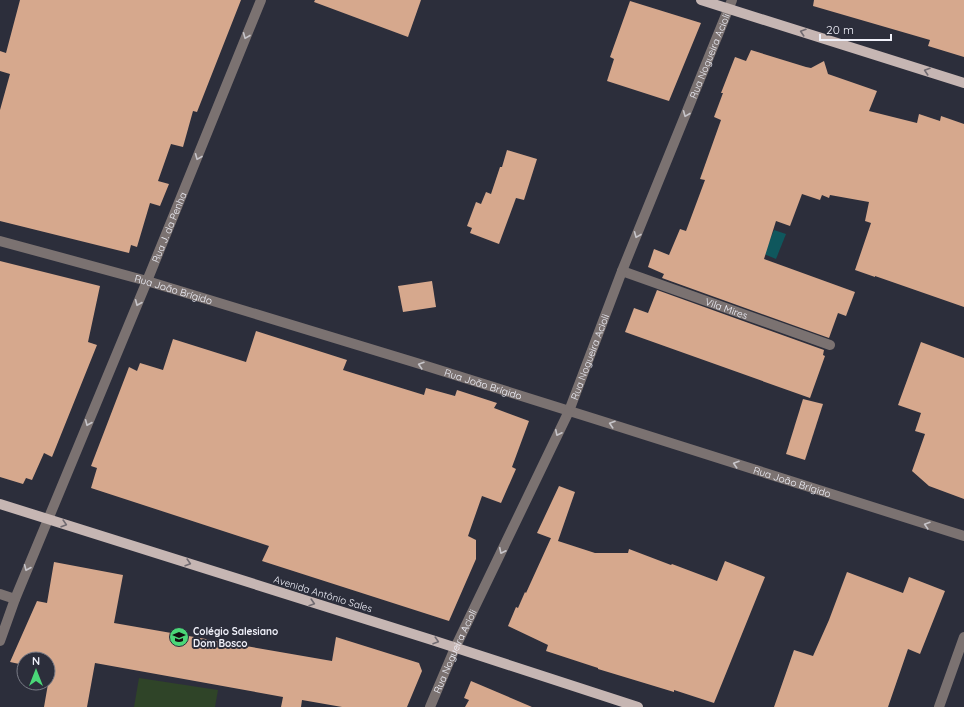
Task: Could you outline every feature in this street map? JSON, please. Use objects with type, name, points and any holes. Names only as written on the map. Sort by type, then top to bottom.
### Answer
[{"type":"main road","points":[[701,0],[730,4],[771,22],[964,83]]},
{"type":"main road","name":"Avenida Antônio Sales","points":[[0,504],[638,707]]},
{"type":"street","name":"Rua J. da Penha","points":[[0,641],[15,599],[147,281],[261,0]]},
{"type":"street","name":"Rua Nogueira Acioli","points":[[430,707],[456,648],[570,411],[622,271],[730,4]]},
{"type":"street","name":"Rua João Brígido","points":[[0,241],[147,281],[570,411],[964,536]]},
{"type":"street","name":"Vila Mires","points":[[622,271],[830,345]]},
{"type":"street","points":[[0,594],[15,599]]},
{"type":"street","points":[[939,707],[964,637]]},
{"type":"shaded area","points":[[774,230],[786,234],[776,259],[764,254]]},
{"type":"shaded area","points":[[139,678],[218,690],[215,707],[134,707]]},
{"type":"building","points":[[20,0],[241,0],[197,112],[193,111],[183,147],[171,144],[158,181],[169,184],[160,206],[150,203],[137,247],[131,245],[129,253],[0,221],[0,110],[10,74],[0,71],[0,51],[6,53]]},
{"type":"building","points":[[315,0],[421,0],[408,37],[314,2]]},
{"type":"building","points":[[814,0],[964,0],[964,57],[928,46],[930,40],[813,6]]},
{"type":"building","points":[[630,1],[701,23],[669,101],[607,81],[614,59],[610,57]]},
{"type":"building","points":[[751,50],[811,68],[824,61],[828,74],[877,91],[869,111],[917,123],[919,114],[940,121],[941,116],[964,124],[964,307],[855,270],[871,223],[865,221],[869,202],[830,195],[829,198],[822,195],[820,200],[802,194],[790,226],[776,221],[764,259],[855,292],[846,316],[838,313],[829,338],[662,278],[664,274],[648,267],[654,249],[669,255],[680,229],[686,231],[705,180],[700,179],[721,120],[714,117],[723,93],[721,93],[735,57],[746,61]]},
{"type":"building","points":[[507,150],[537,159],[524,200],[516,198],[499,244],[470,233],[472,228],[467,226],[476,202],[481,204],[486,192],[491,194]]},
{"type":"building","points":[[0,261],[100,286],[88,342],[97,345],[52,457],[44,453],[32,480],[26,478],[23,484],[0,477]]},
{"type":"building","points":[[432,281],[436,307],[403,312],[398,286]]},
{"type":"building","points":[[657,290],[824,350],[823,355],[825,356],[810,398],[625,332],[634,308],[648,313]]},
{"type":"building","points":[[256,331],[347,360],[343,370],[424,395],[426,388],[455,396],[457,390],[497,403],[494,408],[529,421],[512,467],[516,469],[501,503],[482,496],[468,536],[476,540],[476,559],[449,621],[262,561],[269,546],[91,488],[97,468],[91,466],[129,367],[137,371],[140,363],[163,370],[173,339],[246,362]]},
{"type":"building","points":[[921,342],[964,358],[964,499],[929,486],[912,471],[925,434],[915,431],[921,413],[898,405]]},
{"type":"building","points":[[803,399],[823,404],[805,460],[786,454]]},
{"type":"building","points":[[559,486],[575,492],[558,541],[595,553],[628,553],[629,549],[717,581],[725,561],[765,577],[714,703],[674,690],[674,692],[598,669],[546,651],[548,645],[508,626],[516,607],[518,608],[525,592],[526,593],[551,538],[537,533]]},
{"type":"building","points":[[54,562],[123,575],[114,623],[332,661],[336,637],[419,663],[422,671],[407,707],[342,707],[302,700],[301,707],[281,707],[283,697],[95,663],[87,707],[44,707],[47,691],[56,691],[56,651],[16,651],[16,663],[10,662],[37,601],[47,603]]},
{"type":"building","points":[[847,572],[903,593],[909,577],[945,591],[920,654],[908,649],[888,707],[774,707],[794,650],[813,656],[829,620]]},
{"type":"building","points":[[471,681],[532,707],[465,707],[469,700],[464,698]]},
{"type":"place","name":"Colégio Salesiano Dom Bosco","points":[[179,637]]}]
